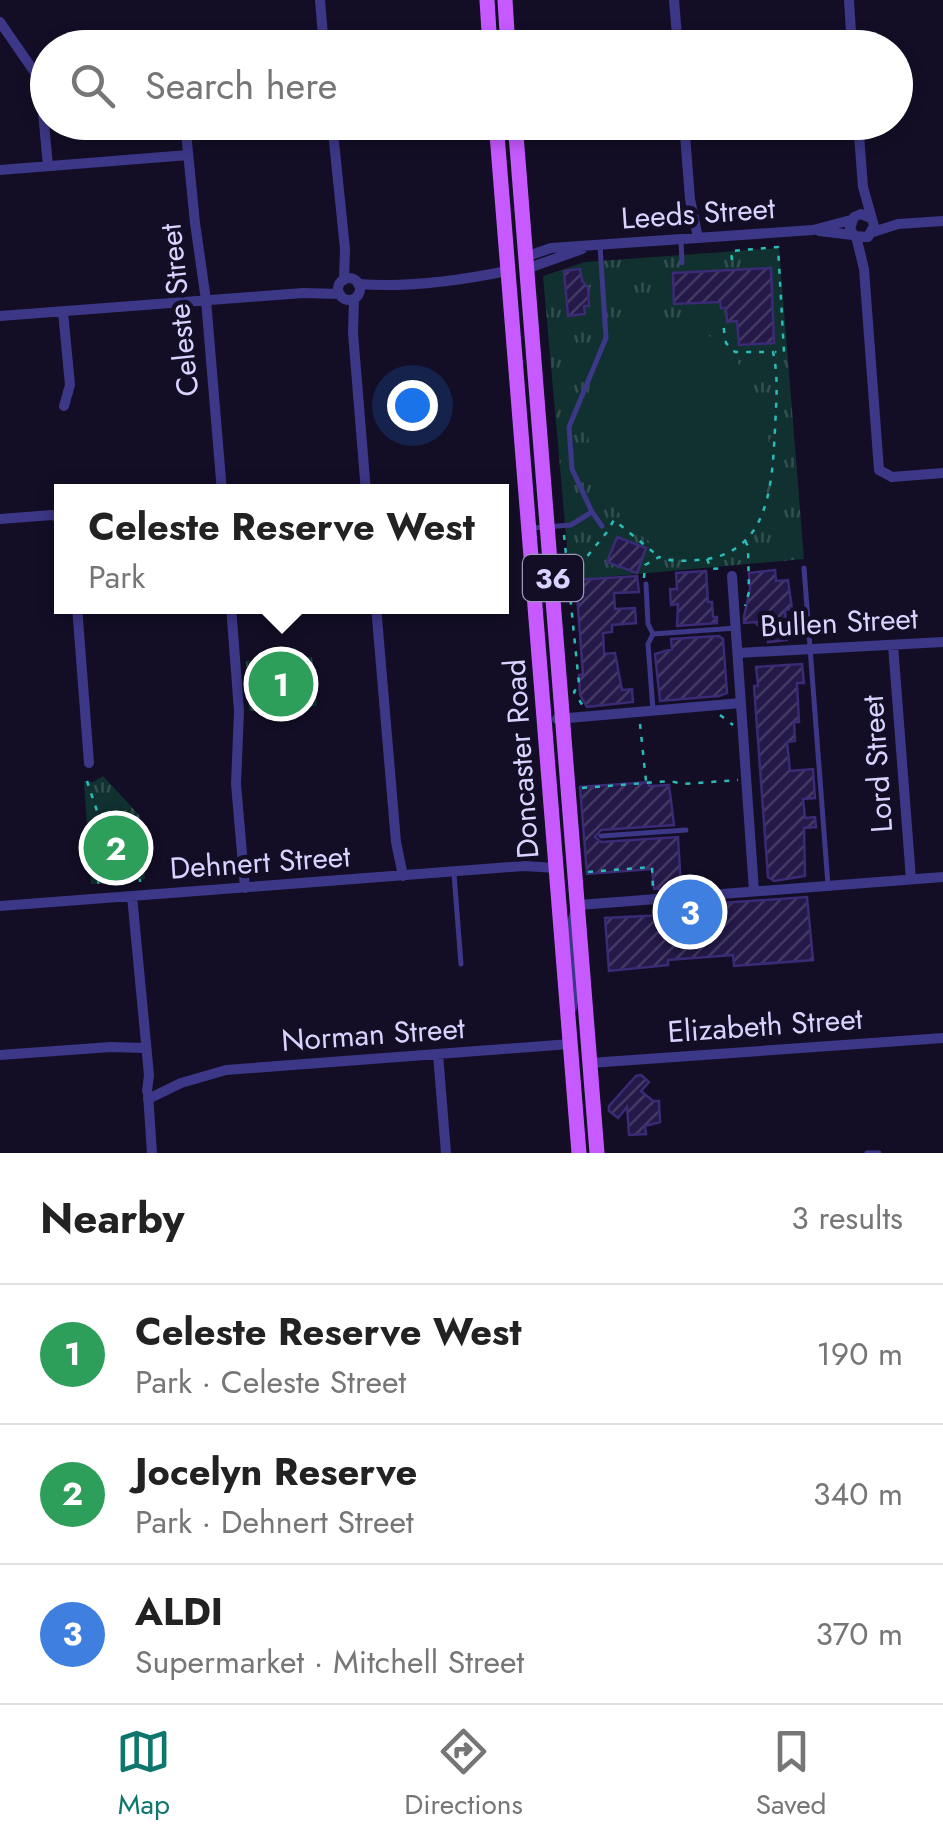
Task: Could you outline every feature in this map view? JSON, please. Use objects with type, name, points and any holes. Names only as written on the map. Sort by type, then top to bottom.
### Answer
[{"type":"main road","points":[[486,0],[488,30]]},
{"type":"main road","points":[[504,0],[506,30]]},
{"type":"main road","name":"Doncaster Road","points":[[497,140],[578,1153]]},
{"type":"main road","name":"Doncaster Road","points":[[516,140],[556,526],[564,718],[597,1153]]},
{"type":"main road","points":[[507,271],[526,263]]},
{"type":"street","points":[[320,0],[322,30]]},
{"type":"street","points":[[674,0],[676,30]]},
{"type":"street","points":[[849,0],[851,30]]},
{"type":"street","points":[[0,22],[30,66]]},
{"type":"street","points":[[46,140],[48,166]]},
{"type":"street","name":"Celeste Street","points":[[187,140],[206,300],[221,484]]},
{"type":"street","points":[[334,140],[365,484]]},
{"type":"street","points":[[685,140],[689,239]]},
{"type":"street","points":[[859,140],[864,269],[879,470],[892,477],[943,473]]},
{"type":"street","points":[[0,170],[188,156]]},
{"type":"street","points":[[863,187],[850,228],[865,230]]},
{"type":"street","points":[[855,218],[865,230]]},
{"type":"street","name":"Leeds Street","points":[[813,230],[855,218]]},
{"type":"street","name":"Leeds Street","points":[[526,263],[587,247],[813,230],[865,230],[943,221]]},
{"type":"street","points":[[0,316],[458,280],[507,271]]},
{"type":"street","points":[[64,312],[70,384],[64,406]]},
{"type":"street","points":[[0,519],[54,516]]},
{"type":"street","points":[[731,572],[754,891]]},
{"type":"street","points":[[78,614],[89,763]]},
{"type":"street","points":[[232,614],[239,711],[236,779],[244,888]]},
{"type":"street","points":[[377,614],[399,876]]},
{"type":"street","name":"Bullen Street","points":[[738,652],[943,642]]},
{"type":"street","name":"Lord Street","points":[[893,645],[911,879]]},
{"type":"street","points":[[546,720],[741,703]]},
{"type":"street","name":"Dehnert Street","points":[[0,906],[524,866],[545,861],[556,866]]},
{"type":"street","points":[[556,866],[578,888]]},
{"type":"street","points":[[569,1024],[575,990],[570,928],[579,905],[943,877]]},
{"type":"street","points":[[132,896],[152,1153]]},
{"type":"street","name":"Elizabeth Street","points":[[590,1063],[943,1038]]},
{"type":"street","points":[[0,1055],[144,1044]]},
{"type":"street","name":"Norman Street","points":[[148,1095],[226,1070],[570,1044]]},
{"type":"street","points":[[438,1054],[446,1153]]},
{"type":"lane","points":[[682,263],[689,239]]},
{"type":"lane","points":[[600,246],[606,338],[570,427],[572,469],[602,526]]},
{"type":"lane","points":[[529,528],[556,526],[592,512]]},
{"type":"lane","points":[[804,568],[828,885]]},
{"type":"lane","points":[[646,584],[648,624],[653,634]]},
{"type":"lane","points":[[653,634],[736,628]]},
{"type":"lane","points":[[653,634],[648,644],[653,710]]},
{"type":"lane","points":[[601,836],[686,830]]},
{"type":"lane","points":[[454,871],[460,964]]},
{"type":"lane","points":[[866,1153],[879,1153]]},
{"type":"path","points":[[722,324],[726,343],[735,352],[784,352],[778,248],[731,251],[732,260]]},
{"type":"path","points":[[570,578],[614,520],[666,560],[707,559],[744,540],[768,501],[773,480],[778,376],[773,352]]},
{"type":"path","points":[[556,526],[570,578],[579,684],[574,692],[581,706]]},
{"type":"path","points":[[646,584],[645,566],[659,557]]},
{"type":"path","points":[[707,559],[711,569],[731,572]]},
{"type":"path","points":[[716,705],[717,713],[733,725],[743,724]]},
{"type":"path","points":[[639,712],[646,783]]},
{"type":"path","points":[[581,788],[746,779]]},
{"type":"path","points":[[87,780],[98,814],[102,849],[96,872],[99,885]]},
{"type":"path","points":[[98,814],[115,823],[134,842],[140,882]]},
{"type":"path","points":[[588,872],[652,867],[653,891]]},
{"type":"green space","points":[[779,248],[804,559],[570,580],[543,276],[585,262]]},
{"type":"green space","points":[[669,322],[700,331],[726,350],[747,376],[761,407],[769,441],[768,475],[760,507],[737,540],[703,555],[688,555],[650,542],[620,515],[599,478],[588,437],[588,395],[601,359],[627,333]]},
{"type":"green space","points":[[312,657],[317,706],[249,711],[246,661]]},
{"type":"green space","points":[[103,776],[140,816],[145,879],[91,884],[84,781],[93,782]]},
{"type":"building","points":[[771,268],[774,343],[739,345],[737,321],[727,322],[726,308],[721,308],[720,302],[674,304],[673,273]]},
{"type":"building","points":[[580,269],[582,281],[588,287],[589,306],[584,306],[585,314],[568,316],[564,271]]},
{"type":"building","points":[[617,537],[646,548],[637,573],[607,562]]},
{"type":"building","points":[[775,570],[776,581],[788,580],[792,609],[785,610],[787,640],[768,642],[768,636],[755,622],[744,623],[744,617],[749,573]]},
{"type":"building","points":[[706,571],[708,602],[712,602],[717,623],[677,626],[678,604],[671,605],[670,589],[677,589],[676,573]]},
{"type":"building","points":[[637,576],[639,592],[614,593],[615,609],[635,608],[636,623],[612,625],[612,632],[603,633],[604,654],[615,653],[622,690],[632,689],[633,702],[587,707],[580,695],[579,675],[583,675],[576,580]]},
{"type":"building","points":[[671,639],[723,639],[727,693],[660,701],[655,654],[672,649]]},
{"type":"building","points":[[802,664],[804,683],[797,683],[799,722],[794,722],[795,741],[787,742],[790,771],[813,769],[815,798],[803,799],[805,818],[815,817],[816,827],[804,828],[805,876],[774,881],[768,877],[754,686],[758,686],[756,667]]},
{"type":"building","points":[[649,782],[649,786],[669,785],[674,825],[601,830],[595,837],[601,842],[678,837],[681,888],[654,889],[652,869],[587,874],[580,787]]},
{"type":"building","points":[[807,897],[813,960],[734,966],[733,955],[668,960],[668,965],[609,971],[605,918],[665,915],[664,907]]},
{"type":"building","points":[[641,1075],[649,1082],[641,1091],[659,1101],[660,1122],[645,1126],[646,1134],[629,1135],[627,1107],[618,1118],[609,1106]]},
{"type":"place","name":"Celeste Reserve West","points":[[281,684]]},
{"type":"place","name":"Jocelyn Reserve","points":[[116,848]]},
{"type":"place","name":"ALDI","points":[[690,912]]}]
